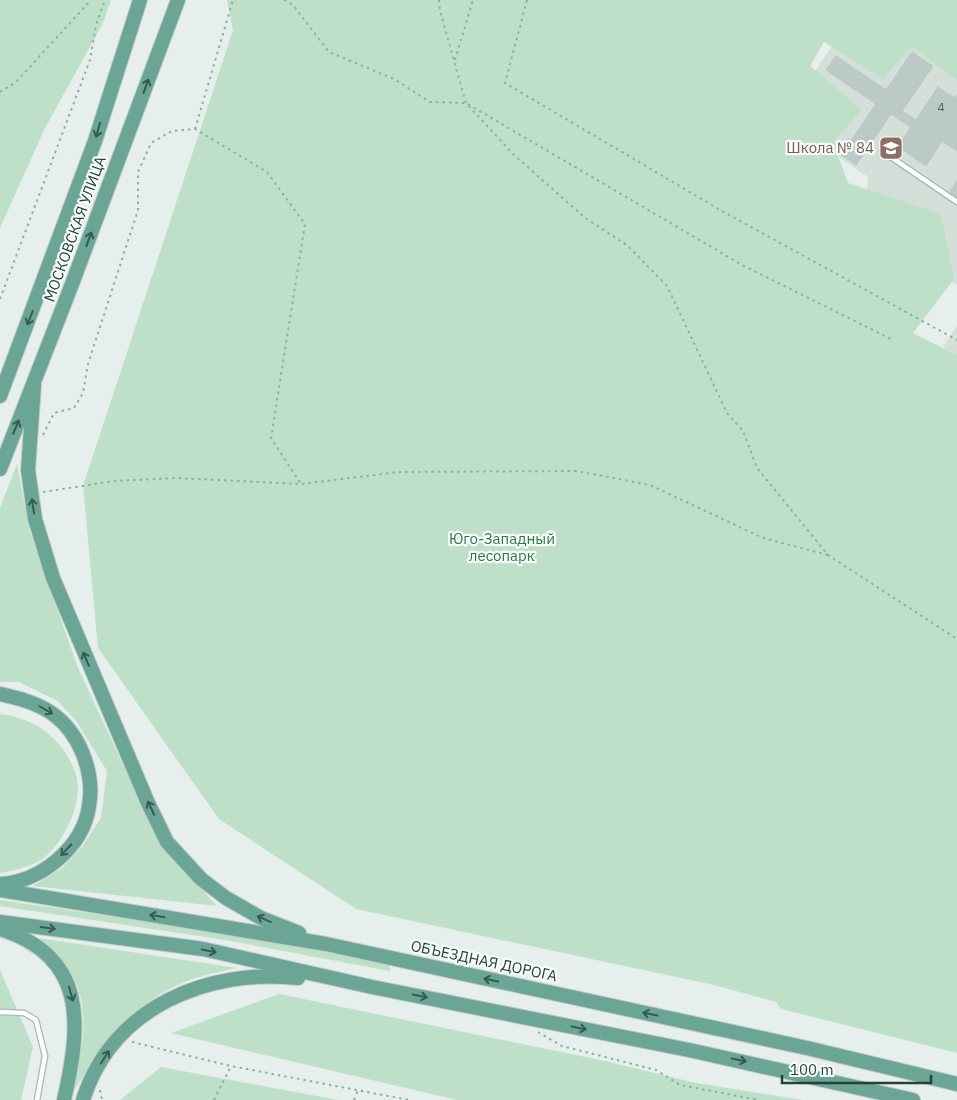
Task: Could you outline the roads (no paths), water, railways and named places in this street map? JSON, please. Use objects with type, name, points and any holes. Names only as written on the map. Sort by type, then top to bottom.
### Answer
[{"type":"main road","name":"МОСКОВСКАЯ УЛИЦА","points":[[0,396],[91,150],[140,0]]},
{"type":"main road","name":"МОСКОВСКАЯ УЛИЦА","points":[[0,469],[34,385],[178,0]]},
{"type":"main road","points":[[34,385],[28,470],[35,519],[60,597],[127,755],[167,842],[201,878],[226,898],[261,918],[326,944]]},
{"type":"main road","points":[[0,694],[27,700],[51,712],[71,731],[81,749],[88,771],[90,807],[81,830],[70,847],[55,862],[32,877],[0,884]]},
{"type":"main road","name":"ОБЪЕЗДНАЯ ДОРОГА","points":[[0,890],[326,944],[807,1048],[957,1084]]},
{"type":"main road","points":[[0,922],[203,949],[372,986],[689,1050],[912,1100]]},
{"type":"main road","points":[[0,929],[30,940],[56,964],[67,981],[74,1005],[76,1025],[74,1050],[64,1100]]},
{"type":"main road","points":[[83,1100],[95,1071],[105,1056],[134,1022],[174,997],[198,987],[238,978],[271,975],[372,986]]},
{"type":"lane","points":[[882,151],[957,202]]},
{"type":"lane","points":[[0,1012],[24,1014],[36,1020],[45,1056],[37,1100]]},
{"type":"place","name":"Школа № 84","points":[[891,148]]},
{"type":"park label","name":"Юго-Западный лесопарк","points":[[502,548]]}]
